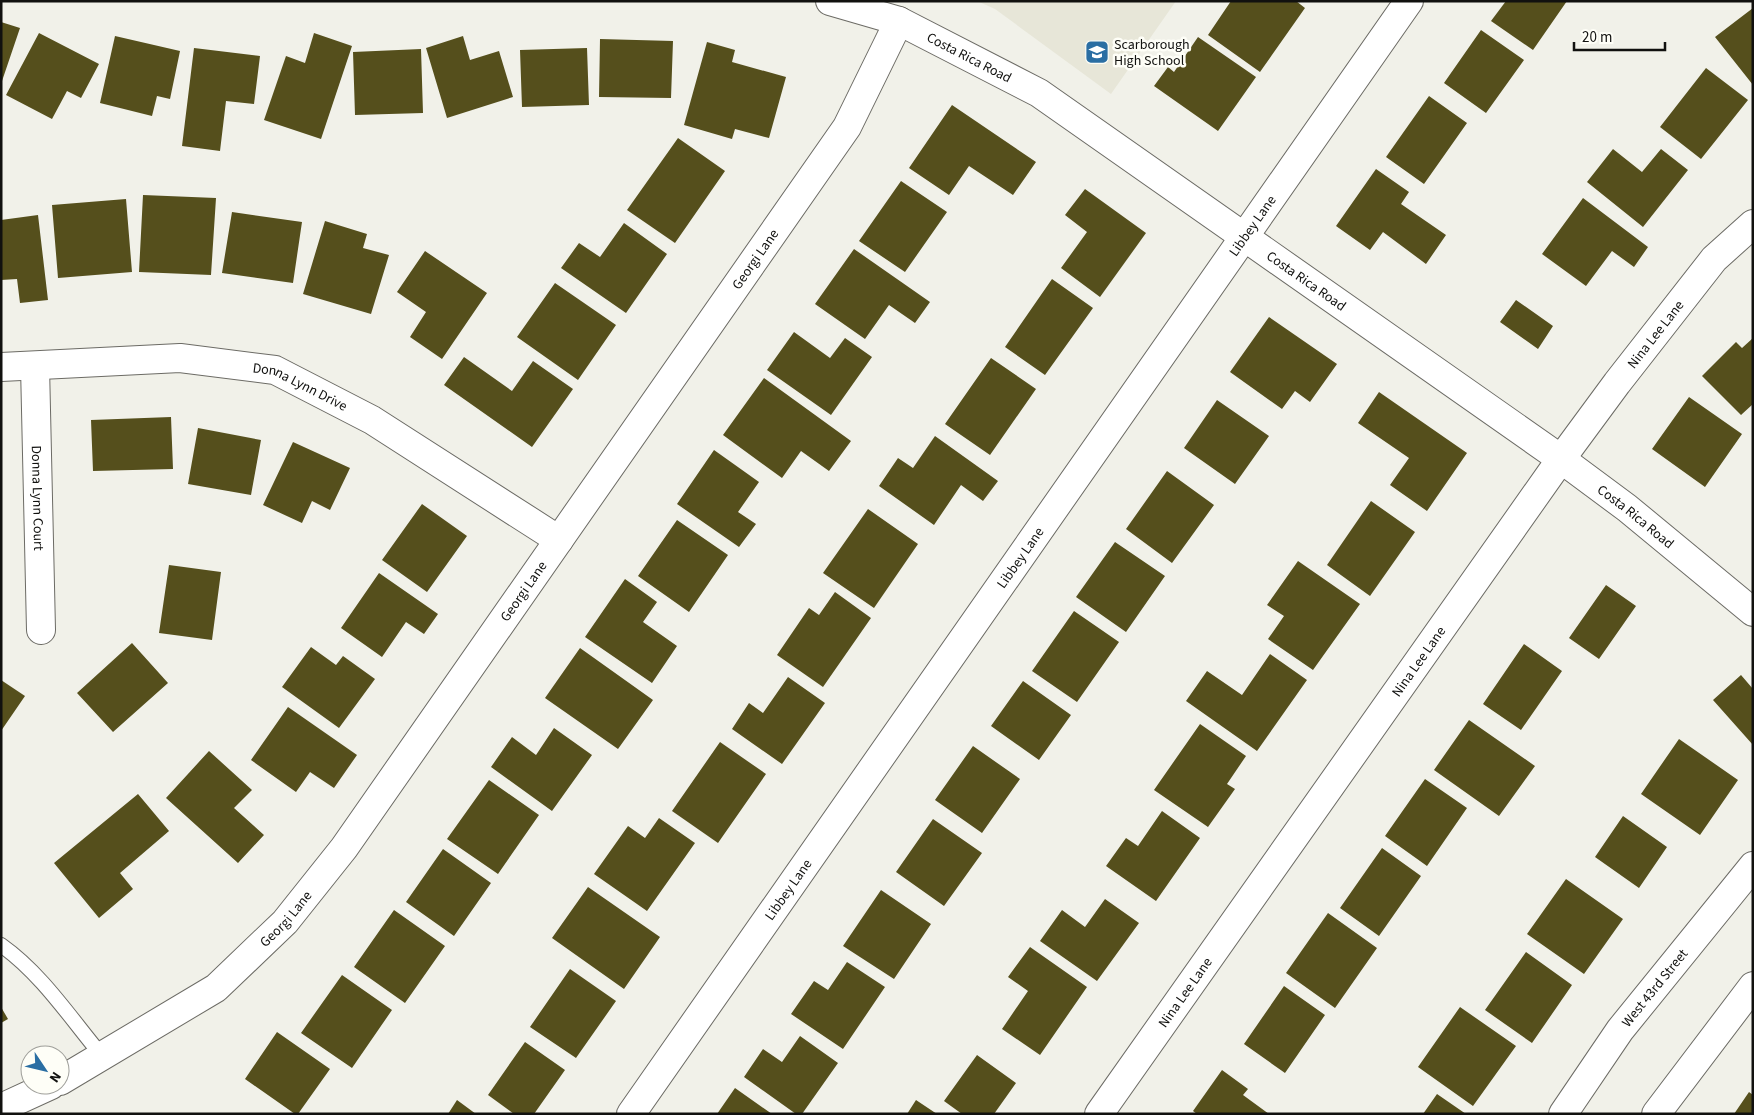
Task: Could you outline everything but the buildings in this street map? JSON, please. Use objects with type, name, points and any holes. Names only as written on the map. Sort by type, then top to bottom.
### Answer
[{"type":"street","name":"Costa Rica Road","points":[[830,1],[899,21],[1039,93],[1561,458],[1628,508],[1753,612]]},
{"type":"street","name":"Libbey Lane","points":[[631,1114],[1409,1]]},
{"type":"street","name":"Georgi Lane","points":[[70,1075],[216,988],[285,922],[344,848],[847,127],[899,21]]},
{"type":"street","name":"Nina Lee Lane","points":[[1099,1114],[1561,458],[1617,382],[1714,259],[1753,224]]},
{"type":"street","name":"Donna Lynn Drive","points":[[1,367],[180,358],[275,370],[372,420],[559,540]]},
{"type":"street","name":"Donna Lynn Court","points":[[35,366],[41,630]]},
{"type":"street","name":"West 43rd Street","points":[[1563,1114],[1620,1030],[1753,866]]},
{"type":"street","points":[[1656,1114],[1753,986]]},
{"type":"street","points":[[1,1108],[29,1095]]},
{"type":"lane","points":[[1,945],[18,957],[38,979],[102,1057]]},
{"type":"shaded area","name":"Scarborough High School","points":[[977,1],[1176,1],[1111,94],[995,9]]},
{"type":"place","name":"Scarborough High School","points":[[1097,52]]}]
